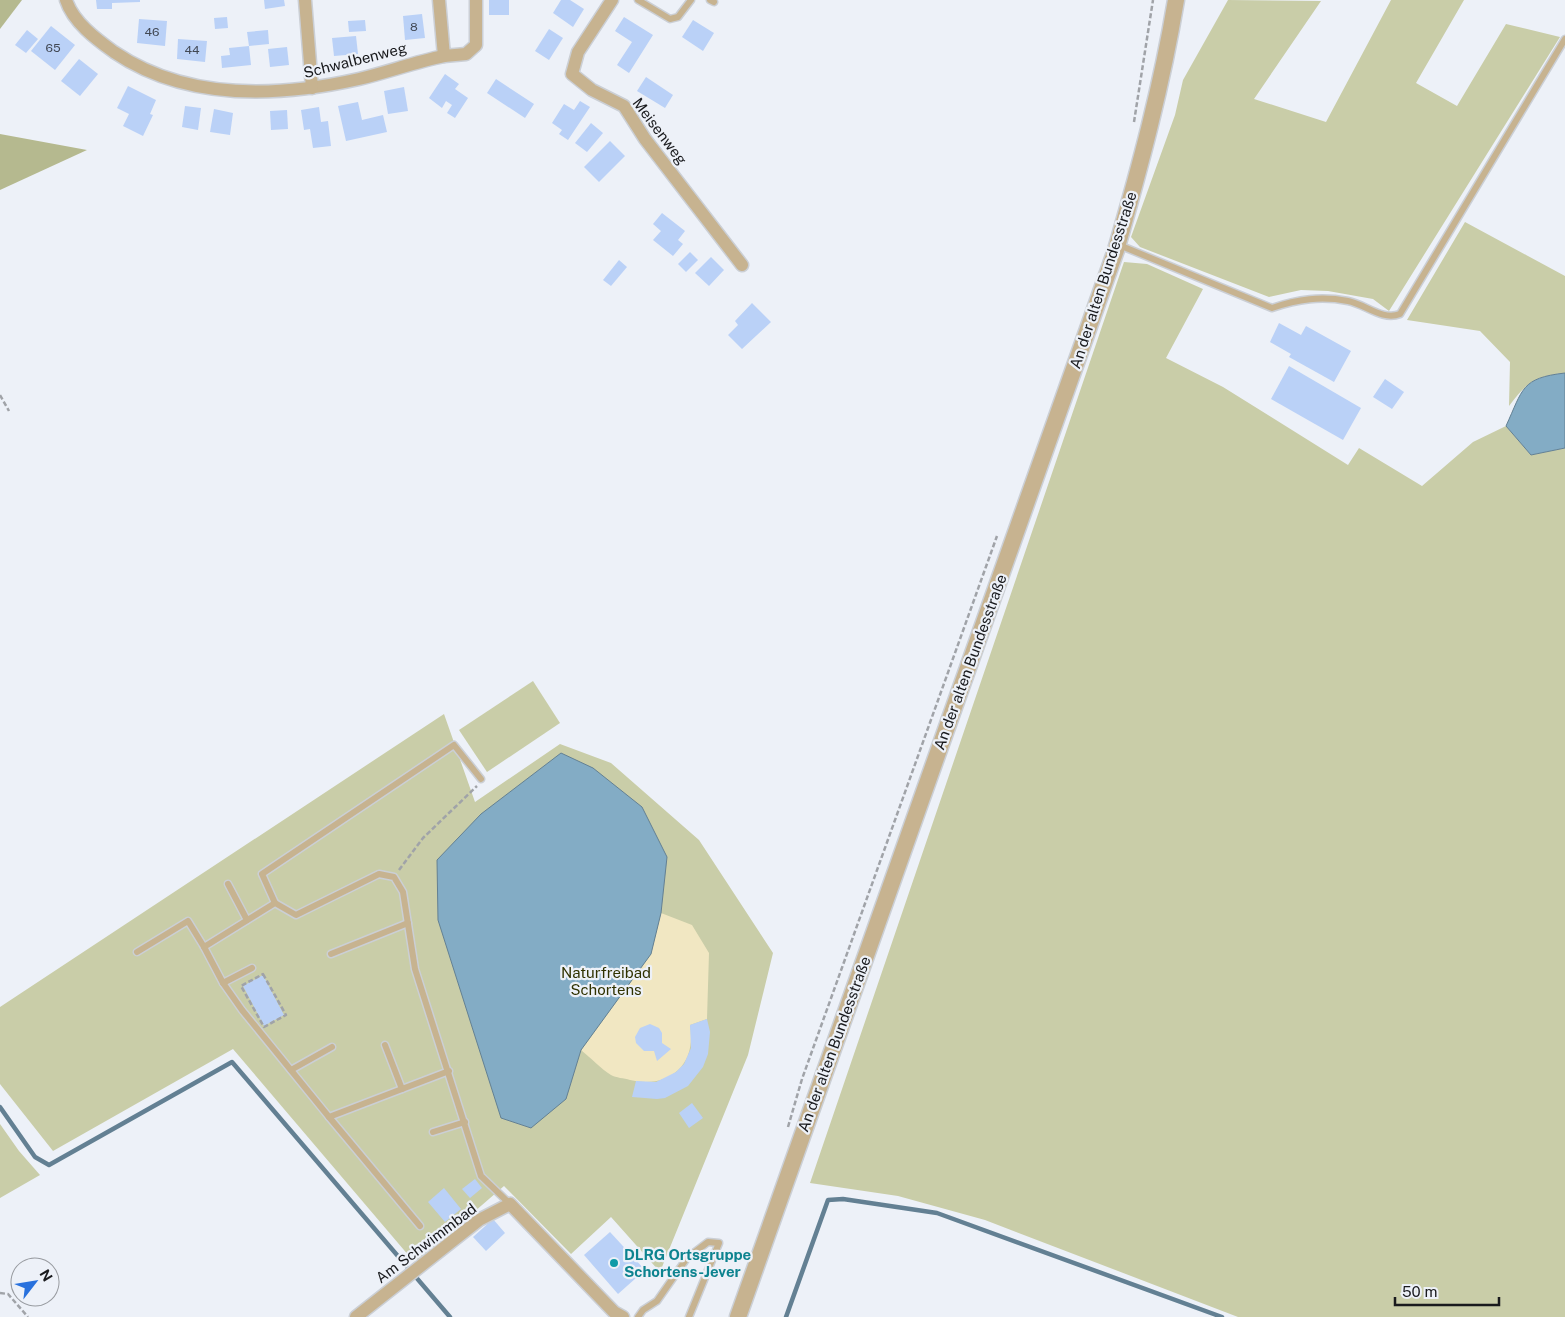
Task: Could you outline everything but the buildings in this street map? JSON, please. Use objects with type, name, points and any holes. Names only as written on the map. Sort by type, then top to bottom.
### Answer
[{"type":"street","name":"Schwalbenweg","points":[[66,0],[93,37],[129,62],[181,82],[232,91],[282,92],[362,78],[415,62],[444,56],[466,54],[476,45],[476,0]]},
{"type":"street","points":[[304,0],[312,88]]},
{"type":"street","points":[[439,0],[444,56]]},
{"type":"street","name":"Meisenweg","points":[[612,0],[578,52],[572,74],[592,90],[624,106],[645,139],[742,265]]},
{"type":"street","name":"An der alten Bundesstraße","points":[[738,1317],[1118,245],[1167,55],[1176,0]]},
{"type":"street","points":[[510,1204],[614,1312],[623,1317]]},
{"type":"street","name":"Am Schwimmbad","points":[[356,1317],[479,1220],[510,1204]]},
{"type":"lane","points":[[638,0],[670,19],[678,17],[691,0]]},
{"type":"lane","points":[[1118,245],[1272,308],[1294,300],[1314,298],[1350,302],[1381,314],[1394,316],[1400,314],[1496,157],[1565,39]]},
{"type":"lane","points":[[481,779],[454,745],[262,874],[275,903],[296,915],[379,874],[394,877],[403,892],[415,969],[481,1176],[510,1204]]},
{"type":"lane","points":[[228,884],[247,920]]},
{"type":"lane","points":[[204,947],[275,903]]},
{"type":"lane","points":[[137,952],[188,921],[223,983],[242,1010],[420,1226]]},
{"type":"lane","points":[[331,954],[408,923]]},
{"type":"lane","points":[[223,983],[252,968]]},
{"type":"lane","points":[[385,1045],[402,1089]]},
{"type":"lane","points":[[292,1070],[332,1047]]},
{"type":"lane","points":[[329,1116],[449,1071]]},
{"type":"lane","points":[[433,1132],[465,1122]]},
{"type":"lane","points":[[638,1317],[643,1310],[657,1301],[687,1258],[708,1242],[719,1244],[689,1317]]},
{"type":"path","points":[[1133,128],[1154,0]]},
{"type":"path","points":[[0,395],[9,411]]},
{"type":"path","points":[[787,1131],[802,1079],[998,535]]},
{"type":"path","points":[[394,877],[423,838],[483,780],[481,779]]},
{"type":"path","points":[[263,974],[286,1016],[264,1027],[242,986],[263,974]]},
{"type":"path","points":[[0,1293],[8,1294],[28,1317]]},
{"type":"green space","points":[[0,0],[22,0],[0,29]]},
{"type":"green space","points":[[1228,0],[1321,1],[1254,99],[1326,122],[1391,0],[1464,0],[1416,83],[1457,106],[1506,24],[1560,37],[1389,311],[1373,299],[1328,291],[1301,290],[1269,297],[1140,247],[1131,237],[1175,115],[1183,80]]},
{"type":"green space","points":[[0,134],[87,150],[0,190]]},
{"type":"green space","points":[[1465,222],[1565,276],[1565,373],[1546,376],[1532,382],[1521,391],[1509,406],[1510,362],[1480,331],[1407,320]]},
{"type":"green space","points":[[1124,262],[1147,264],[1203,289],[1166,358],[1223,387],[1348,465],[1359,448],[1422,486],[1473,442],[1506,426],[1531,455],[1565,448],[1565,1317],[1238,1317],[985,1220],[898,1196],[810,1183]]},
{"type":"green space","points":[[533,681],[560,723],[487,772],[459,730]]},
{"type":"green space","name":"Naturfreibad Schortens","points":[[444,714],[475,802],[560,744],[611,763],[699,840],[773,953],[748,1055],[660,1272],[611,1217],[571,1254],[504,1186],[415,1263],[233,1049],[53,1151],[0,1084],[0,1007]]},
{"type":"green space","points":[[0,1124],[19,1151],[40,1175],[0,1198]]},
{"type":"sand","points":[[661,913],[692,925],[709,953],[707,1019],[690,1025],[691,1039],[689,1052],[677,1071],[668,1077],[657,1081],[644,1082],[615,1077],[581,1050],[651,954]]},
{"type":"water","points":[[1565,373],[1565,448],[1531,455],[1506,426],[1521,394],[1531,382],[1551,375]]},
{"type":"water","points":[[561,753],[593,768],[642,807],[667,857],[661,913],[651,954],[581,1050],[566,1099],[531,1128],[501,1118],[438,920],[437,860],[481,814]]},
{"type":"waterway","points":[[0,1107],[35,1157],[49,1165],[232,1062],[450,1317]]},
{"type":"waterway","points":[[786,1317],[828,1200],[843,1199],[937,1213],[1222,1317]]},
{"type":"place","name":"DLRG Ortsgruppe Schortens-Jever","points":[[614,1263]]}]
